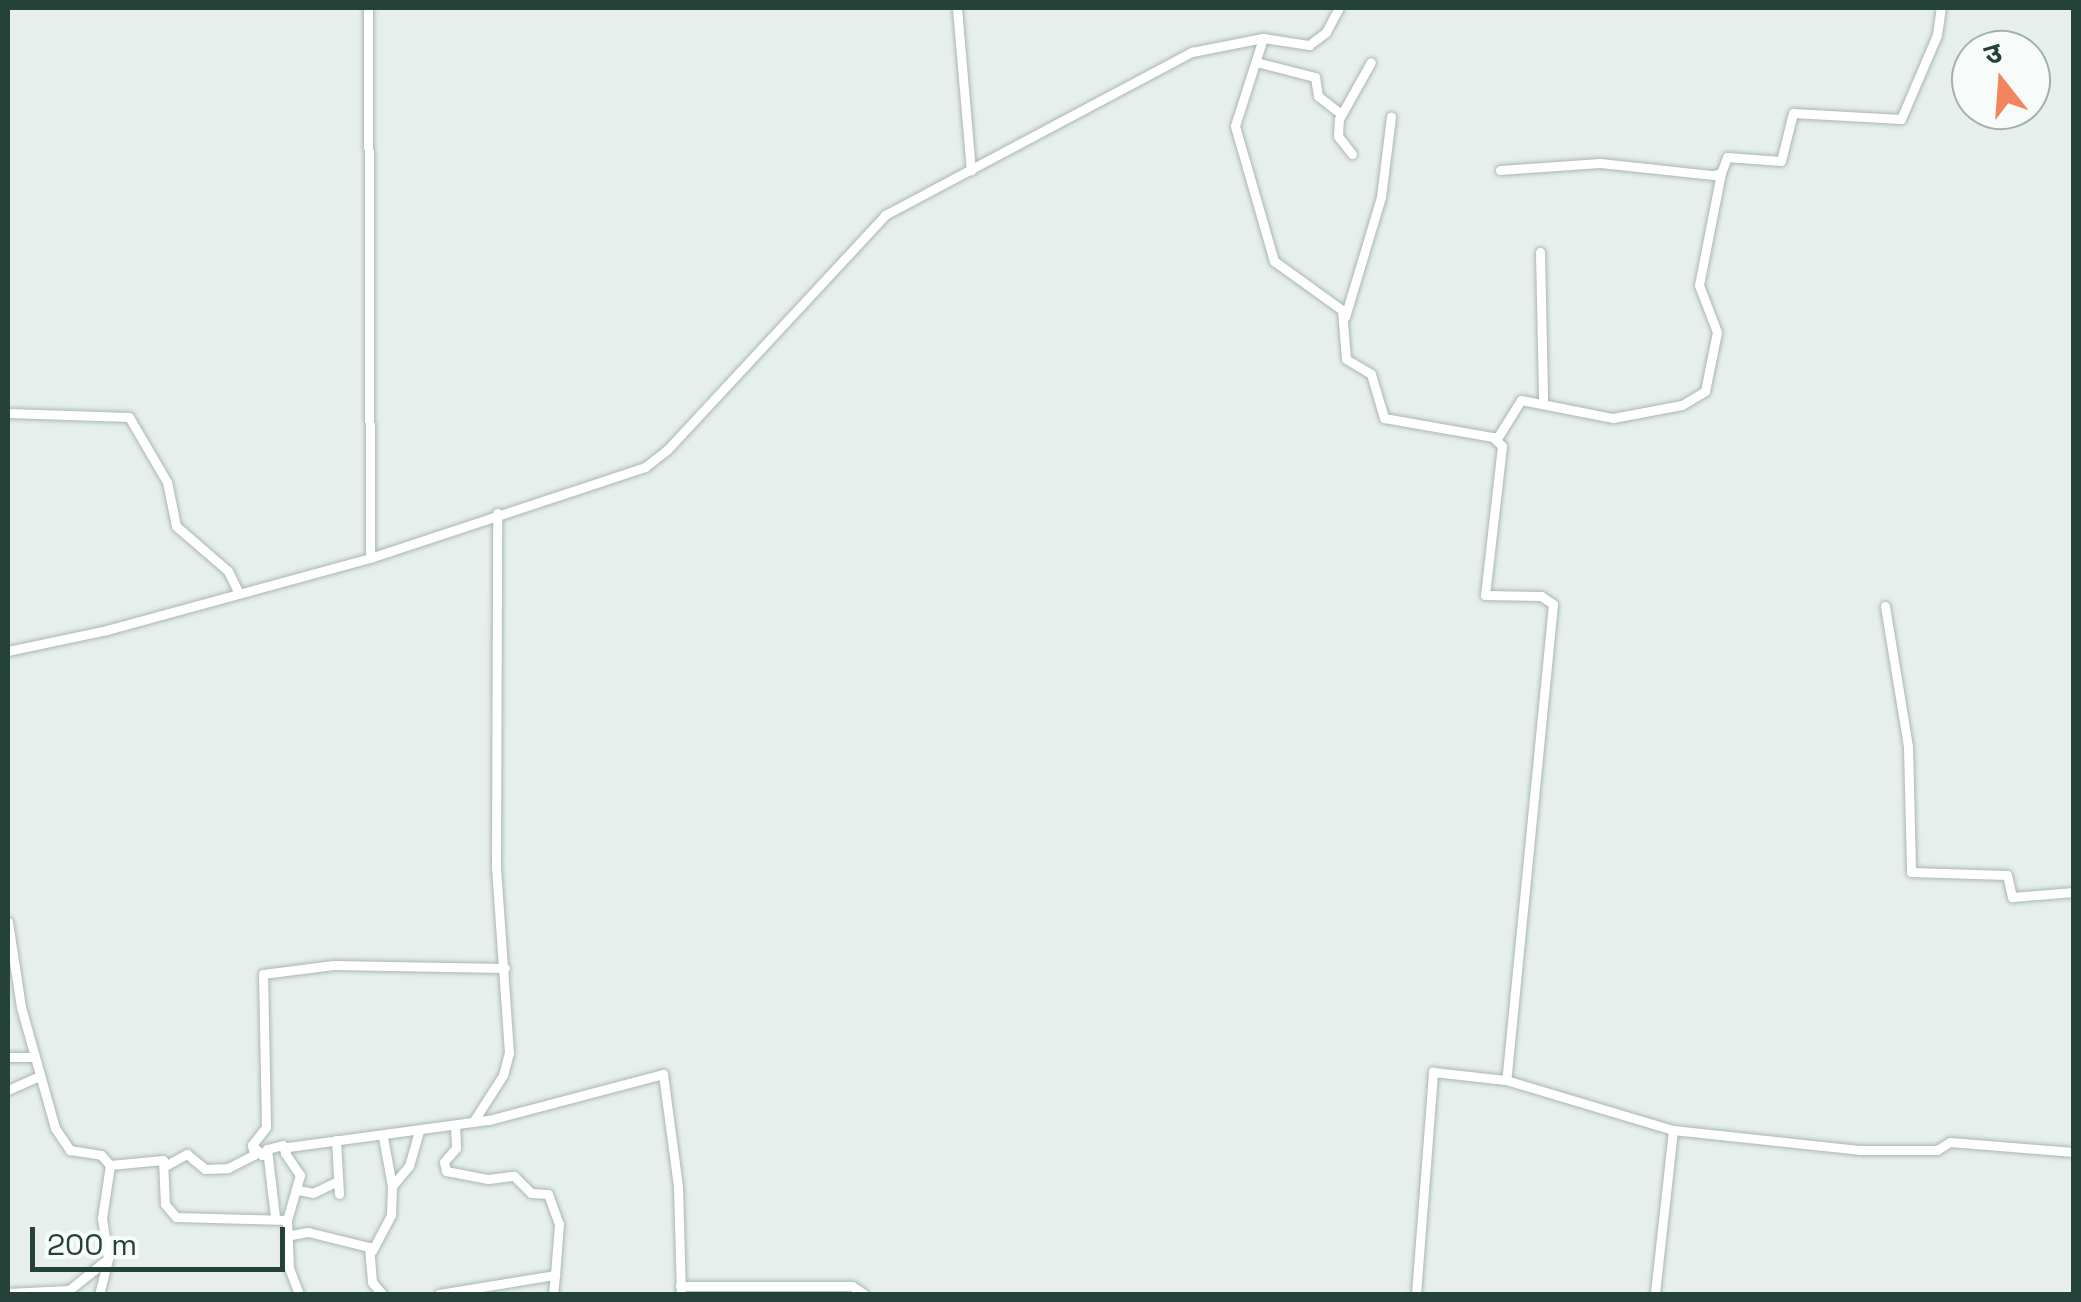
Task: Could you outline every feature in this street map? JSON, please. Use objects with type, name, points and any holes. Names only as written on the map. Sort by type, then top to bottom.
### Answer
[{"type":"street","points":[[368,8],[370,558]]},
{"type":"street","points":[[956,8],[972,170]]},
{"type":"street","points":[[8,651],[370,558],[497,513],[632,472],[662,456],[885,215],[1192,52],[1263,38],[1309,45],[1326,32],[1339,8]]},
{"type":"street","points":[[1506,1080],[1554,607],[1540,596],[1485,596],[1501,471],[1496,440],[1516,404],[1544,399],[1584,415],[1613,418],[1682,405],[1705,392],[1717,352],[1700,286],[1708,224],[1726,157],[1781,160],[1793,113],[1901,119],[1937,35],[1941,8]]},
{"type":"street","points":[[1263,38],[1260,64],[1236,126],[1268,246],[1279,268],[1345,317]]},
{"type":"street","points":[[1352,154],[1338,136],[1340,113],[1370,62]]},
{"type":"street","points":[[1260,64],[1315,77],[1318,96],[1340,113]]},
{"type":"street","points":[[1391,117],[1381,197],[1345,317],[1346,358],[1371,374],[1384,418],[1496,440]]},
{"type":"street","points":[[1500,170],[1600,163],[1721,173]]},
{"type":"street","points":[[1540,252],[1544,399]]},
{"type":"street","points":[[8,413],[129,417],[167,482],[176,526],[228,571],[240,594]]},
{"type":"street","points":[[481,1121],[508,1062],[496,867],[497,513]]},
{"type":"street","points":[[1885,606],[1908,746],[1911,872],[2007,875],[2012,897],[2074,892]]},
{"type":"street","points":[[8,922],[20,1007],[61,1140],[76,1153],[102,1155],[110,1166],[102,1218],[108,1259],[99,1294]]},
{"type":"street","points":[[165,1166],[187,1154],[206,1169],[231,1167],[254,1155],[252,1145],[266,1127],[262,974],[334,965],[505,968]]},
{"type":"street","points":[[8,1010],[20,1007]]},
{"type":"street","points":[[8,1057],[34,1058]]},
{"type":"street","points":[[1416,1294],[1434,1072],[1506,1080],[1673,1130],[1859,1150],[1937,1150],[1950,1142],[2074,1152]]},
{"type":"street","points":[[285,1153],[336,1140],[383,1137],[481,1121],[663,1074],[678,1187],[680,1290],[852,1286],[864,1294]]},
{"type":"street","points":[[8,1090],[39,1076]]},
{"type":"street","points":[[455,1126],[456,1148],[444,1162],[446,1170],[476,1178],[514,1176],[531,1193],[548,1194],[559,1224],[553,1294]]},
{"type":"street","points":[[1655,1294],[1673,1130]]},
{"type":"street","points":[[392,1186],[409,1166],[419,1132]]},
{"type":"street","points":[[382,1294],[368,1263],[392,1215],[392,1186],[383,1137]]},
{"type":"street","points":[[336,1140],[339,1194]]},
{"type":"street","points":[[252,1145],[262,1156],[267,1149],[283,1145],[299,1170],[298,1190],[287,1220],[291,1235],[289,1268],[299,1294]]},
{"type":"street","points":[[267,1149],[275,1217]]},
{"type":"street","points":[[110,1166],[145,1159],[163,1160],[165,1204],[176,1216],[287,1220]]},
{"type":"street","points":[[298,1190],[313,1193],[338,1182]]},
{"type":"street","points":[[291,1235],[308,1232],[372,1251]]},
{"type":"street","points":[[8,1294],[69,1290],[108,1259]]},
{"type":"street","points":[[438,1294],[555,1275]]}]
